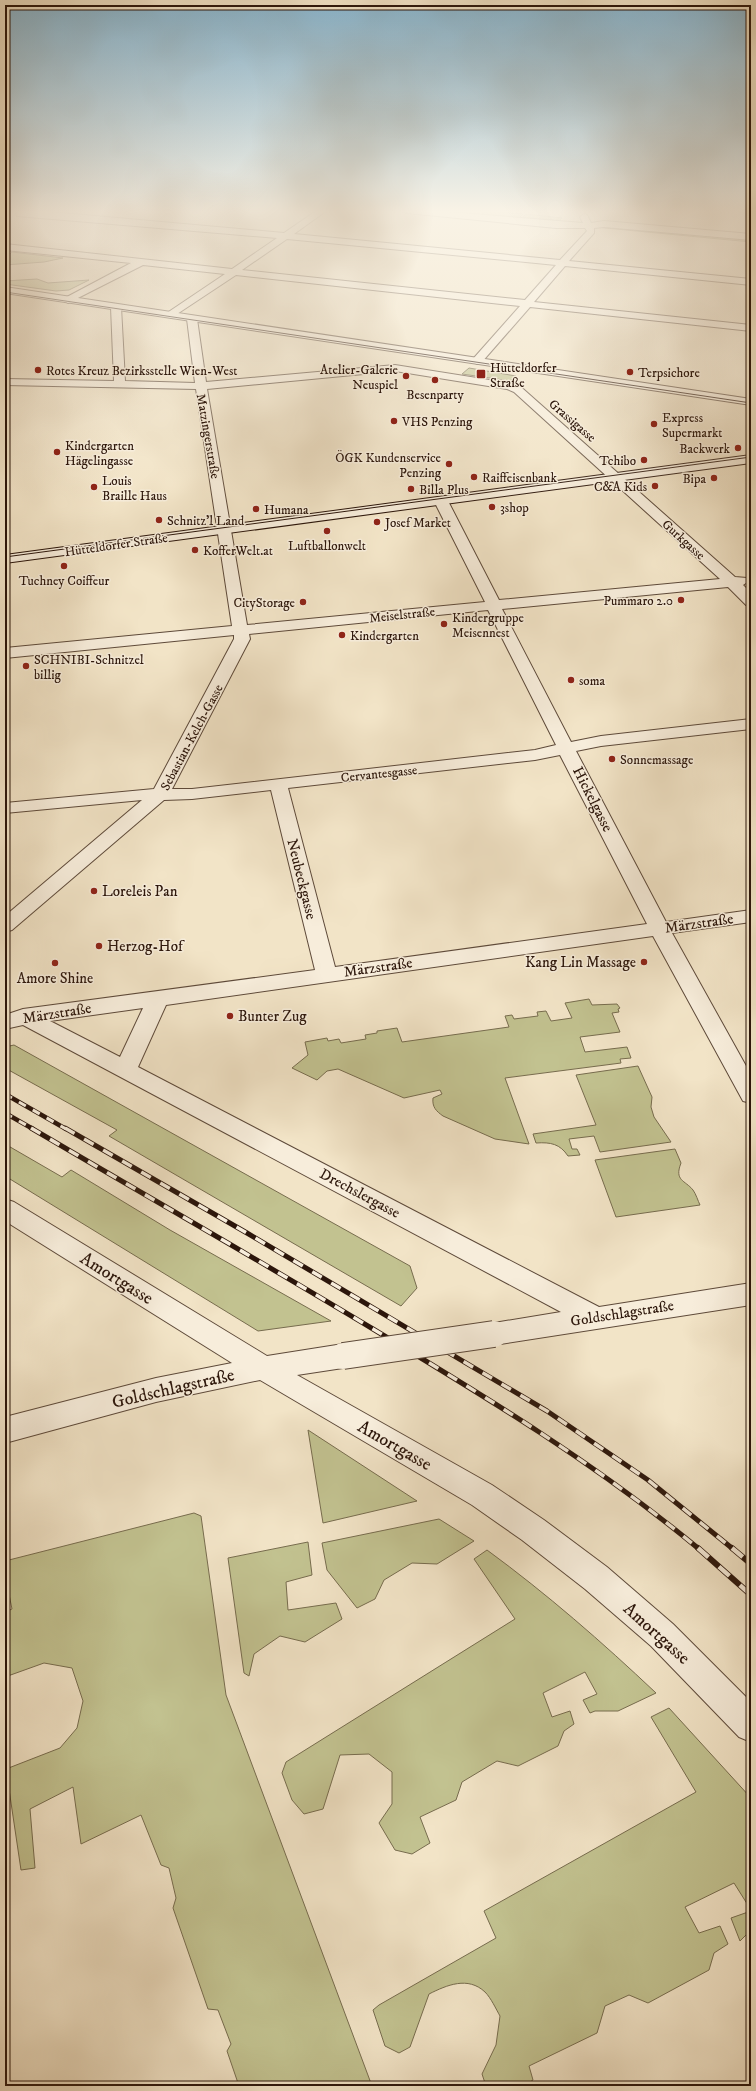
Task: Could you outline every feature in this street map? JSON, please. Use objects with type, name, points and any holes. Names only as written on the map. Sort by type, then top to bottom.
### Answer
[{"type":"street","points":[[116,309],[120,384]]},
{"type":"street","points":[[127,309],[751,402]]},
{"type":"street","points":[[171,315],[181,309]]},
{"type":"street","points":[[477,361],[523,309]]},
{"type":"street","points":[[578,309],[751,328]]},
{"type":"street","name":"Matzingerstraße","points":[[192,319],[224,530]]},
{"type":"street","name":"Grassigasse","points":[[201,386],[401,369],[510,386],[518,390],[616,477]]},
{"type":"street","points":[[5,382],[201,386]]},
{"type":"street","name":"Hütteldorfer Straße","points":[[5,560],[751,459]]},
{"type":"street","name":"Gurkgasse","points":[[616,477],[732,582],[751,602]]},
{"type":"street","name":"Hickelgasse","points":[[441,501],[494,605],[497,616],[568,749],[659,928],[751,1095]]},
{"type":"street","name":"Sebastian-Kelch-Gasse","points":[[5,926],[160,794],[242,639],[242,630],[224,530]]},
{"type":"street","name":"Meiselstraße","points":[[5,653],[751,580]]},
{"type":"street","name":"Cervantesgasse","points":[[5,808],[134,795],[192,794],[535,755],[600,741],[751,724]]},
{"type":"street","name":"Neubeckgasse","points":[[278,784],[326,974]]},
{"type":"street","name":"Märzstraße","points":[[12,1016],[158,998],[751,916]]},
{"type":"street","points":[[125,1070],[158,998]]},
{"type":"street","name":"Drechslergasse","points":[[12,1016],[125,1070],[594,1317]]},
{"type":"street","name":"Amortgasse","points":[[5,1209],[263,1368],[482,1495],[533,1530],[596,1578],[662,1635],[751,1725]]},
{"type":"street","name":"Goldschlagstraße","points":[[5,1430],[156,1390],[263,1368],[751,1294]]},
{"type":"green space","points":[[469,368],[516,376],[510,381],[462,374]]},
{"type":"green space","points":[[589,999],[592,1005],[617,1004],[620,1008],[618,1009],[619,1012],[612,1013],[620,1032],[580,1037],[585,1052],[627,1047],[631,1058],[620,1059],[621,1063],[505,1078],[529,1144],[495,1139],[443,1116],[436,1110],[433,1104],[433,1098],[442,1094],[440,1090],[404,1098],[338,1069],[327,1071],[317,1080],[292,1068],[308,1055],[305,1042],[327,1038],[328,1041],[339,1039],[341,1043],[366,1039],[365,1035],[377,1033],[377,1031],[397,1028],[402,1042],[509,1027],[505,1016],[512,1015],[514,1019],[538,1016],[537,1012],[546,1011],[551,1021],[572,1018],[565,1003]]},
{"type":"green space","points":[[14,1045],[410,1266],[417,1288],[401,1306],[109,1136],[117,1130],[5,1068],[5,1047]]},
{"type":"green space","points":[[638,1066],[652,1097],[651,1107],[654,1117],[671,1142],[600,1152],[594,1136],[569,1139],[572,1149],[577,1149],[580,1155],[568,1156],[558,1146],[546,1143],[536,1143],[533,1134],[596,1125],[576,1075]]},
{"type":"green space","points":[[5,1144],[62,1177],[71,1170],[170,1230],[331,1321],[258,1331],[5,1176]]},
{"type":"green space","points":[[675,1149],[681,1163],[679,1173],[681,1180],[693,1190],[700,1205],[616,1217],[595,1160]]},
{"type":"green space","points":[[308,1430],[417,1501],[323,1523]]},
{"type":"green space","points":[[194,1513],[201,1516],[226,1695],[372,2086],[239,2086],[227,2051],[231,2044],[218,2010],[208,2009],[173,1908],[176,1898],[169,1868],[161,1865],[141,1815],[81,1844],[73,1787],[30,1809],[35,1868],[21,1870],[6,1769],[60,1748],[77,1728],[83,1701],[72,1668],[44,1663],[5,1677],[5,1612],[12,1609],[5,1575],[5,1561]]},
{"type":"green space","points":[[439,1519],[474,1541],[437,1564],[412,1563],[384,1580],[375,1599],[357,1608],[327,1570],[322,1543]]},
{"type":"green space","points":[[308,1542],[312,1575],[286,1582],[288,1610],[336,1603],[342,1619],[305,1642],[280,1636],[254,1654],[249,1676],[244,1673],[228,1558]]},
{"type":"green space","points":[[487,1550],[574,1619],[656,1693],[618,1711],[595,1711],[590,1713],[583,1700],[597,1694],[585,1672],[543,1693],[552,1717],[570,1711],[574,1724],[564,1731],[558,1746],[518,1766],[497,1761],[462,1782],[456,1800],[420,1817],[430,1843],[412,1854],[395,1850],[379,1823],[392,1804],[392,1772],[369,1754],[340,1755],[323,1809],[304,1814],[292,1800],[282,1773],[286,1762],[515,1619],[474,1559]]},
{"type":"green space","points":[[669,1708],[751,1798],[751,1910],[734,1883],[685,1907],[699,1933],[720,1926],[728,1944],[714,1953],[709,1970],[648,2003],[629,1995],[605,2006],[597,2033],[529,2066],[533,2080],[523,2086],[486,2086],[482,2074],[496,2045],[500,2016],[485,1992],[472,1984],[465,1983],[450,1985],[429,1994],[410,2047],[399,2053],[385,2046],[373,2010],[379,2005],[496,1938],[484,1911],[696,1792],[651,1717]]},
{"type":"green space","points":[[751,1911],[751,1930],[740,1941],[731,1918]]},
{"type":"tram line","points":[[116,309],[751,403]]},
{"type":"tram line","points":[[5,557],[751,457]]},
{"type":"railway","points":[[5,1094],[66,1129]]},
{"type":"railway","points":[[5,1113],[33,1129]]},
{"type":"railway","points":[[31,1128],[331,1304],[499,1406],[581,1460],[661,1518],[699,1549]]},
{"type":"railway","points":[[65,1128],[247,1233],[547,1411],[648,1480],[733,1549]]},
{"type":"railway","points":[[698,1548],[751,1595]]},
{"type":"railway","points":[[732,1548],[751,1564]]},
{"type":"place","name":"Rotes Kreuz Bezirksstelle Wien-West","points":[[38,370]]},
{"type":"place","name":"Terpsichore","points":[[630,372]]},
{"type":"place","name":"Hütteldorfer Straße","points":[[481,374]]},
{"type":"place","name":"Atelier-Galerie Neuspiel","points":[[406,376]]},
{"type":"place","name":"Besenparty","points":[[435,380]]},
{"type":"place","name":"VHS Penzing","points":[[394,421]]},
{"type":"place","name":"Express Supermarkt","points":[[654,424]]},
{"type":"place","name":"Backwerk","points":[[738,448]]},
{"type":"place","name":"Kindergarten Hägelingasse","points":[[57,452]]},
{"type":"place","name":"Tchibo","points":[[644,460]]},
{"type":"place","name":"ÖGK Kundenservice Penzing","points":[[449,464]]},
{"type":"place","name":"Raiffeisenbank","points":[[474,477]]},
{"type":"place","name":"Bipa","points":[[714,478]]},
{"type":"place","name":"C&A Kids","points":[[655,486]]},
{"type":"place","name":"Louis Braille Haus","points":[[94,487]]},
{"type":"place","name":"Billa Plus","points":[[411,489]]},
{"type":"place","name":"3shop","points":[[492,507]]},
{"type":"place","name":"Humana","points":[[256,509]]},
{"type":"place","name":"Schnitz'l Land","points":[[159,520]]},
{"type":"place","name":"Josef Market","points":[[377,522]]},
{"type":"place","name":"Luftballonwelt","points":[[327,531]]},
{"type":"place","name":"KofferWelt.at","points":[[195,550]]},
{"type":"place","name":"Tuchney Coiffeur","points":[[64,566]]},
{"type":"place","name":"Pummaro 2.0","points":[[681,600]]},
{"type":"place","name":"CityStorage","points":[[303,602]]},
{"type":"place","name":"Kindergruppe Meisennest","points":[[444,624]]},
{"type":"place","name":"Kindergarten","points":[[342,635]]},
{"type":"place","name":"SCHNIBI-Schnitzel billig","points":[[26,666]]},
{"type":"place","name":"soma","points":[[571,680]]},
{"type":"place","name":"Sonnemassage","points":[[612,759]]},
{"type":"place","name":"Loreleis Pan","points":[[94,891]]},
{"type":"place","name":"Herzog-Hof","points":[[99,946]]},
{"type":"place","name":"Kang Lin Massage","points":[[644,962]]},
{"type":"place","name":"Amore Shine","points":[[55,963]]},
{"type":"place","name":"Bunter Zug","points":[[230,1016]]}]
